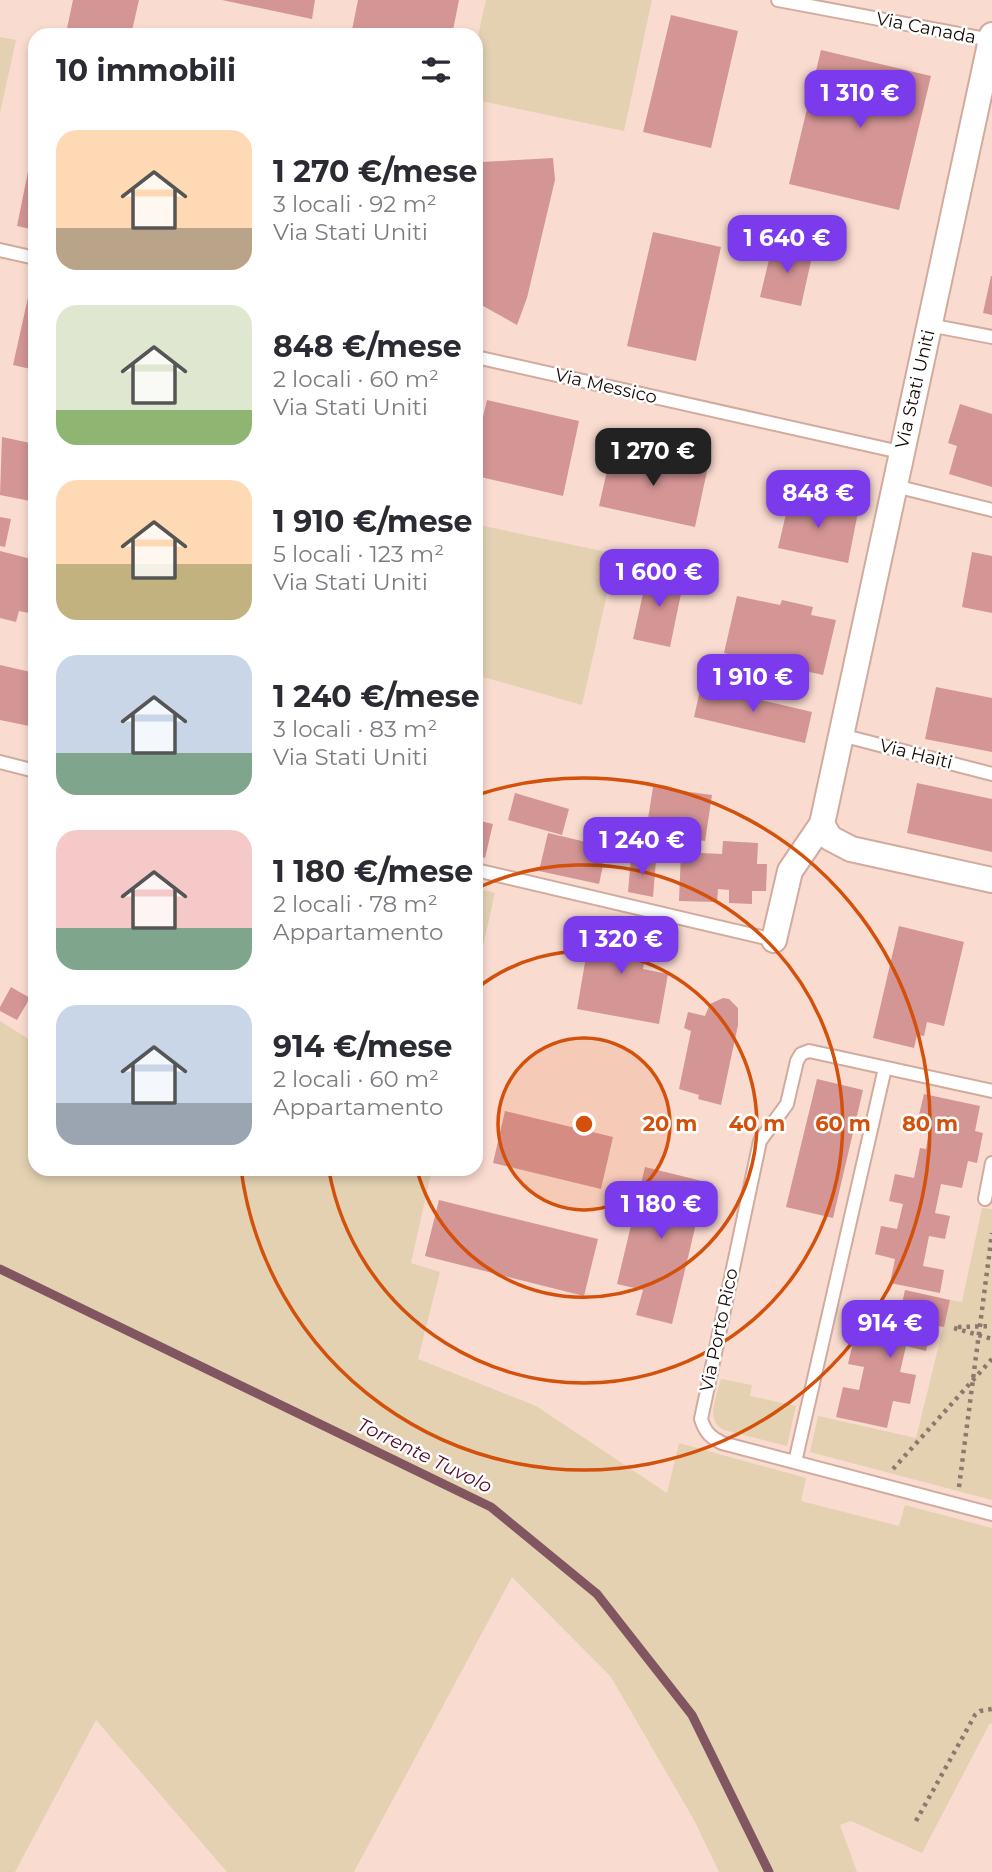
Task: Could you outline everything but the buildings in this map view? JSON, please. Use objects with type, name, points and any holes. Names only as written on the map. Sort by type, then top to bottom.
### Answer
[{"type":"street","name":"Via Stati Uniti","points":[[774,940],[790,871],[822,824],[869,595],[895,486],[991,37]]},
{"type":"street","points":[[822,824],[830,838],[851,849],[992,880]]},
{"type":"street","points":[[790,871],[822,855],[851,849]]},
{"type":"lane","name":"Via Canada","points":[[778,0],[991,37]]},
{"type":"lane","points":[[0,250],[28,256]]},
{"type":"lane","points":[[929,325],[992,337]]},
{"type":"lane","name":"Via Messico","points":[[483,359],[901,452]]},
{"type":"lane","points":[[895,486],[992,510]]},
{"type":"lane","name":"Via Haiti","points":[[841,734],[992,774]]},
{"type":"lane","points":[[0,762],[28,769]]},
{"type":"lane","points":[[483,872],[774,940]]},
{"type":"lane","name":"Via Porto Rico","points":[[992,1091],[809,1051],[801,1054],[787,1104],[760,1141],[701,1419],[711,1438],[992,1514]]},
{"type":"lane","points":[[795,1462],[885,1068]]},
{"type":"lane","points":[[985,1199],[992,1163]]},
{"type":"path","points":[[959,1491],[992,1233]]},
{"type":"path","points":[[992,1325],[954,1328],[992,1339]]},
{"type":"path","points":[[890,1473],[992,1359]]},
{"type":"path","points":[[916,1821],[975,1715],[980,1711],[992,1709]]},
{"type":"shaded area","points":[[486,0],[652,0],[624,131],[483,101],[483,28],[480,28]]},
{"type":"shaded area","points":[[0,37],[16,40],[0,113]]},
{"type":"shaded area","points":[[483,526],[616,554],[582,705],[483,677]]},
{"type":"shaded area","points":[[483,890],[495,893],[483,946]]},
{"type":"shaded area","points":[[0,1021],[28,1039],[28,1176],[430,1176],[411,1263],[440,1272],[418,1359],[536,1406],[667,1493],[679,1443],[806,1478],[801,1501],[899,1526],[905,1505],[992,1528],[992,1724],[990,1723],[922,1853],[851,1821],[840,1825],[857,1872],[719,1872],[694,1820],[611,1677],[512,1577],[354,1872],[227,1872],[96,1720],[15,1872],[0,1872]]},
{"type":"shaded area","points":[[982,1208],[992,1209],[992,1500],[810,1452],[818,1416],[916,1438],[950,1300],[962,1302]]},
{"type":"shaded area","points":[[721,1379],[752,1385],[750,1396],[796,1406],[787,1446],[724,1430],[718,1426],[713,1414]]},
{"type":"waterway","name":"Torrente Tuvolo","points":[[0,1269],[491,1507],[597,1594],[692,1715],[769,1872]]}]
